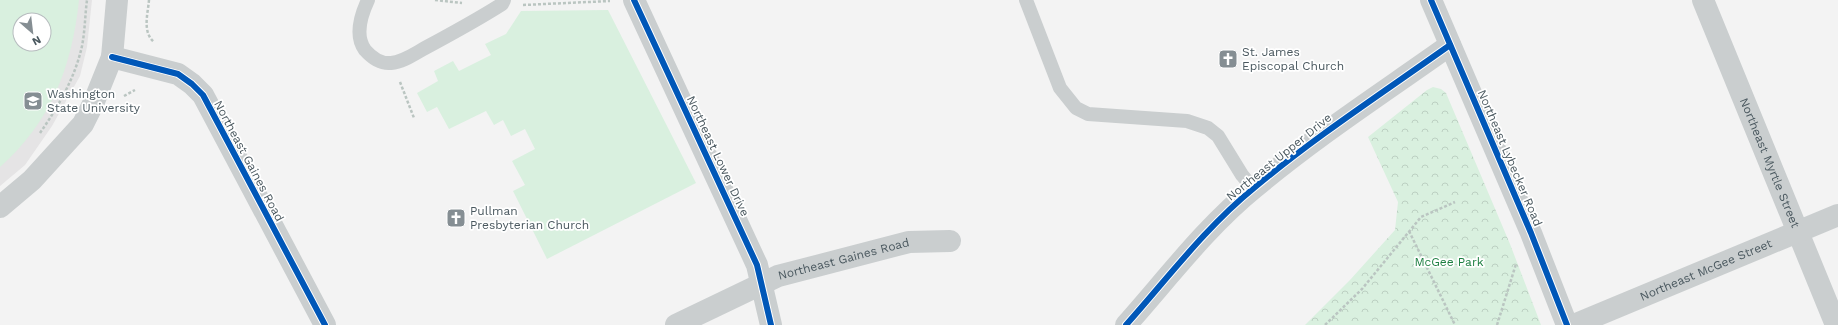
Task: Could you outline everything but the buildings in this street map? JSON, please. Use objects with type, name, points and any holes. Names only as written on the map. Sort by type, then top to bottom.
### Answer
[{"type":"street","points":[[0,207],[32,180],[82,124],[93,104],[112,57],[117,0]]},
{"type":"street","name":"Northeast Lybecker Road","points":[[1431,0],[1531,233],[1567,325]]},
{"type":"street","name":"Northeast Myrtle Street","points":[[1703,0],[1799,231],[1836,325]]},
{"type":"street","name":"Northeast Lower Drive","points":[[625,2],[757,265],[771,325]]},
{"type":"street","name":"Northeast Upper Drive","points":[[1126,325],[1215,224],[1253,188],[1350,114],[1450,45]]},
{"type":"street","name":"Northeast Gaines Road","points":[[112,57],[178,74],[192,84],[202,95],[325,325]]},
{"type":"street","name":"Northeast McGee Street","points":[[1574,325],[1838,215]]},
{"type":"street","name":"Northeast Gaines Road","points":[[676,325],[778,276],[909,242],[950,241]]},
{"type":"lane","points":[[368,0],[362,18],[360,38],[366,50],[376,60],[391,63],[406,58],[464,28],[503,2]]},
{"type":"lane","points":[[1026,0],[1060,88],[1076,108],[1088,114],[1187,120],[1208,128],[1218,136],[1242,175],[1253,188]]},
{"type":"path","points":[[37,136],[51,117],[75,71],[82,46],[87,0]]},
{"type":"path","points":[[435,0],[467,4],[503,2],[625,2]]},
{"type":"path","points":[[122,98],[132,90],[140,89]]},
{"type":"path","points":[[1325,325],[1362,289],[1421,217],[1455,202]]},
{"type":"path","points":[[1408,231],[1455,325]]},
{"type":"path","points":[[1497,325],[1516,264],[1514,257]]},
{"type":"shaded area","name":"Washington State University","points":[[0,0],[92,0],[87,47],[80,76],[52,126],[25,165],[0,186]]},
{"type":"green space","name":"Washington State University","points":[[0,0],[79,0],[71,48],[56,92],[46,112],[18,150],[0,167]]},
{"type":"green space","points":[[608,10],[696,183],[547,259],[513,191],[525,185],[512,161],[535,149],[525,129],[511,136],[503,120],[494,125],[486,111],[449,129],[437,107],[427,112],[417,93],[438,81],[434,71],[453,61],[459,71],[491,55],[485,44],[506,34],[521,11]]},
{"type":"green space","name":"McGee Park","points":[[1433,87],[1441,89],[1446,93],[1510,244],[1541,325],[1305,325],[1350,280],[1395,230],[1398,202],[1368,137],[1427,90]]},
{"type":"cycle path","points":[[634,0],[757,265],[771,325]]},
{"type":"cycle path","points":[[1431,0],[1531,233],[1567,325]]},
{"type":"cycle path","points":[[1126,325],[1203,236],[1236,203],[1302,150],[1450,45]]},
{"type":"cycle path","points":[[112,57],[178,74],[192,84],[203,95],[325,325]]},
{"type":"place","name":"St. James Episcopal Church","points":[[1228,59]]},
{"type":"place","name":"Washington State University","points":[[33,101]]},
{"type":"place","name":"Pullman Presbyterian Church","points":[[456,218]]}]
